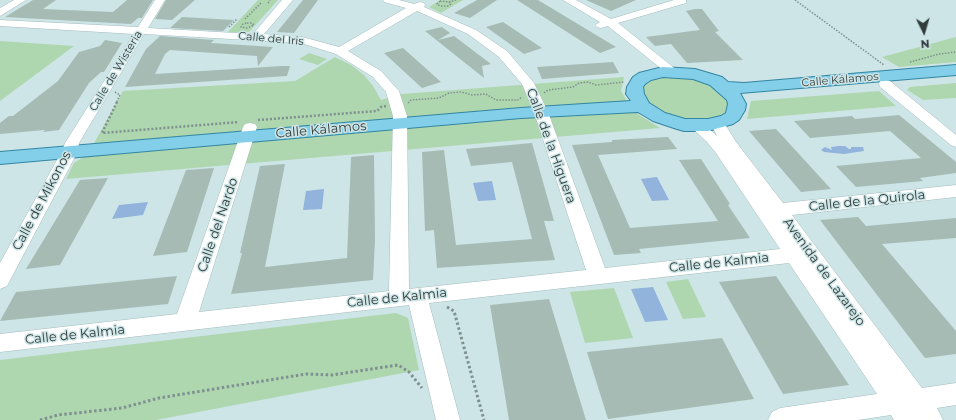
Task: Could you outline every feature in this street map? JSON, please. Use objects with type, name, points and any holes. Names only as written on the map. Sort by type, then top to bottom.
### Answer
[{"type":"main road","name":"Calle Kálamos","points":[[730,92],[744,88],[956,70]]},
{"type":"main road","points":[[663,72],[683,72],[706,77],[730,92],[737,104],[733,116],[718,124],[697,126],[684,125],[665,120],[649,112],[634,94],[635,87],[639,81],[646,76],[663,72]]},
{"type":"main road","name":"Calle Kálamos","points":[[730,92],[751,94],[887,76],[956,78]]},
{"type":"main road","name":"Calle Kálamos","points":[[0,158],[71,147],[248,126],[537,104],[634,94]]},
{"type":"main road","name":"Calle Kálamos","points":[[0,150],[71,147]]},
{"type":"street","points":[[0,13],[22,0]]},
{"type":"street","name":"Calle de Wisteria","points":[[71,147],[160,0]]},
{"type":"street","points":[[257,36],[288,0]]},
{"type":"street","name":"Calle de la Higuera","points":[[388,0],[416,8],[450,21],[472,32],[503,54],[528,83],[537,104],[598,276]]},
{"type":"street","points":[[340,51],[429,0]]},
{"type":"street","points":[[555,0],[605,24],[649,63],[663,72]]},
{"type":"street","points":[[568,0],[605,24],[663,72]]},
{"type":"street","points":[[605,24],[682,1],[680,0]]},
{"type":"street","name":"Calle del Iris","points":[[0,23],[257,36],[302,40],[340,51],[377,74],[392,91],[398,115],[416,296],[448,420]]},
{"type":"street","points":[[887,76],[956,142]]},
{"type":"street","name":"Avenida de Lazarejo","points":[[718,124],[729,144],[778,210],[907,408]]},
{"type":"street","name":"Calle del Nardo","points":[[185,322],[248,126]]},
{"type":"street","name":"Avenida de Lazarejo","points":[[697,126],[717,144],[794,255],[907,408],[931,420]]},
{"type":"street","name":"Calle de Mikonos","points":[[0,281],[71,147]]},
{"type":"street","name":"Calle de la Quirola","points":[[778,210],[956,191]]},
{"type":"street","name":"Calle de Kalmia","points":[[0,343],[794,255]]},
{"type":"street","points":[[780,420],[907,408],[956,394]]},
{"type":"path","points":[[268,3],[271,0]]},
{"type":"path","points":[[449,2],[451,4],[445,6],[437,4],[438,2],[442,1],[449,2],[456,0]]},
{"type":"path","points":[[795,0],[887,76]]},
{"type":"path","points":[[245,20],[261,3]]},
{"type":"path","points":[[250,22],[254,24],[253,26],[246,28],[241,27],[243,24],[252,20]]},
{"type":"path","points":[[905,63],[940,54],[956,52]]},
{"type":"path","points":[[112,90],[120,95],[102,133],[248,126],[377,111],[382,107],[398,115],[411,100],[439,98],[449,93],[461,92],[472,95],[486,94],[496,100],[518,100],[525,96],[537,104],[542,95],[548,90],[573,87],[579,83],[588,82],[634,94]]},
{"type":"path","points":[[416,296],[444,305],[454,311],[484,420]]},
{"type":"path","points":[[40,420],[58,415],[122,408],[159,398],[306,374],[332,376],[398,365],[409,372],[417,381],[424,396]]},
{"type":"green space","points":[[258,0],[278,0],[249,32],[228,32]]},
{"type":"green space","points":[[441,0],[463,0],[441,13],[429,7]]},
{"type":"green space","points":[[956,37],[956,62],[899,67],[882,57]]},
{"type":"green space","points":[[0,41],[74,46],[0,101]]},
{"type":"green space","points":[[309,53],[327,59],[318,65],[299,59]]},
{"type":"green space","points":[[335,57],[351,65],[364,75],[373,86],[381,100],[402,94],[624,77],[621,91],[633,111],[660,128],[66,179],[74,163],[88,154],[123,91],[295,81]]},
{"type":"green space","points":[[653,76],[696,76],[730,96],[729,113],[720,119],[690,123],[658,113],[640,97],[644,81]]},
{"type":"green space","points":[[956,83],[956,98],[923,100],[907,90],[910,87]]},
{"type":"green space","points":[[879,91],[896,106],[747,119],[751,101]]},
{"type":"green space","points":[[688,279],[706,317],[683,319],[666,282]]},
{"type":"green space","points":[[614,288],[633,338],[585,343],[570,292]]},
{"type":"green space","points":[[396,313],[408,318],[419,370],[156,420],[0,420],[0,360]]},
{"type":"water","points":[[845,146],[849,149],[851,149],[851,147],[863,147],[864,151],[844,154],[824,152],[821,150],[825,147],[832,150],[831,147]]},
{"type":"water","points":[[657,177],[669,200],[652,201],[641,179]]},
{"type":"water","points":[[492,181],[496,200],[478,201],[473,183]]},
{"type":"water","points":[[324,189],[322,209],[303,210],[306,191]]},
{"type":"water","points":[[148,202],[143,215],[112,219],[119,205]]},
{"type":"water","points":[[653,287],[668,320],[645,322],[631,289]]},
{"type":"building","points":[[33,0],[56,0],[43,9],[113,12],[127,0],[153,0],[142,18],[138,18],[131,24],[5,17]]},
{"type":"building","points":[[166,0],[195,0],[172,20],[155,19]]},
{"type":"building","points":[[303,0],[318,0],[294,33],[277,32]]},
{"type":"building","points":[[477,0],[497,0],[470,18],[454,13]]},
{"type":"building","points":[[517,0],[538,0],[616,47],[600,53]]},
{"type":"building","points":[[586,0],[636,0],[611,11]]},
{"type":"building","points":[[702,9],[719,31],[715,32],[743,60],[687,63],[671,44],[655,46],[646,37],[700,30],[686,11]]},
{"type":"building","points":[[182,17],[234,20],[223,31],[170,28]]},
{"type":"building","points":[[503,22],[542,48],[524,54],[486,27]]},
{"type":"building","points":[[442,27],[450,33],[438,40],[454,36],[491,64],[482,66],[484,78],[425,31]]},
{"type":"building","points":[[160,36],[214,40],[211,43],[273,47],[258,66],[257,56],[170,50],[165,54],[155,74],[290,66],[287,76],[125,87],[146,49]]},
{"type":"building","points":[[105,40],[122,43],[104,72],[101,72],[89,83],[59,130],[0,134],[0,123],[9,116],[13,116],[58,81],[79,52],[100,46]]},
{"type":"building","points":[[403,48],[441,82],[422,88],[384,53]]},
{"type":"building","points":[[613,62],[619,73],[542,79],[537,67]]},
{"type":"building","points":[[899,115],[956,162],[956,173],[920,178],[923,181],[856,187],[836,166],[921,158],[890,131],[810,138],[794,121],[852,116],[855,119]]},
{"type":"building","points":[[776,129],[831,189],[801,192],[749,131]]},
{"type":"building","points":[[668,137],[677,149],[598,155],[630,228],[718,221],[679,160],[701,159],[730,204],[728,205],[750,238],[639,249],[641,253],[614,255],[572,145],[612,142],[612,140]]},
{"type":"building","points":[[532,143],[554,221],[544,221],[555,260],[437,268],[434,230],[425,231],[422,152],[444,150],[456,245],[532,239],[512,162],[471,166],[466,149]]},
{"type":"building","points":[[374,155],[375,239],[373,280],[231,294],[242,253],[240,253],[260,166],[285,164],[265,267],[347,258],[351,157]]},
{"type":"building","points":[[214,168],[187,252],[153,256],[186,170]]},
{"type":"building","points":[[108,178],[60,265],[26,269],[80,180]]},
{"type":"building","points":[[858,217],[866,226],[956,218],[956,238],[882,244],[956,331],[956,354],[925,358],[820,220]]},
{"type":"building","points":[[177,276],[168,304],[0,321],[16,292]]},
{"type":"building","points":[[776,276],[849,385],[783,394],[719,282]]},
{"type":"building","points":[[549,299],[586,420],[509,420],[490,305]]},
{"type":"building","points":[[722,338],[754,399],[608,419],[587,352]]}]
